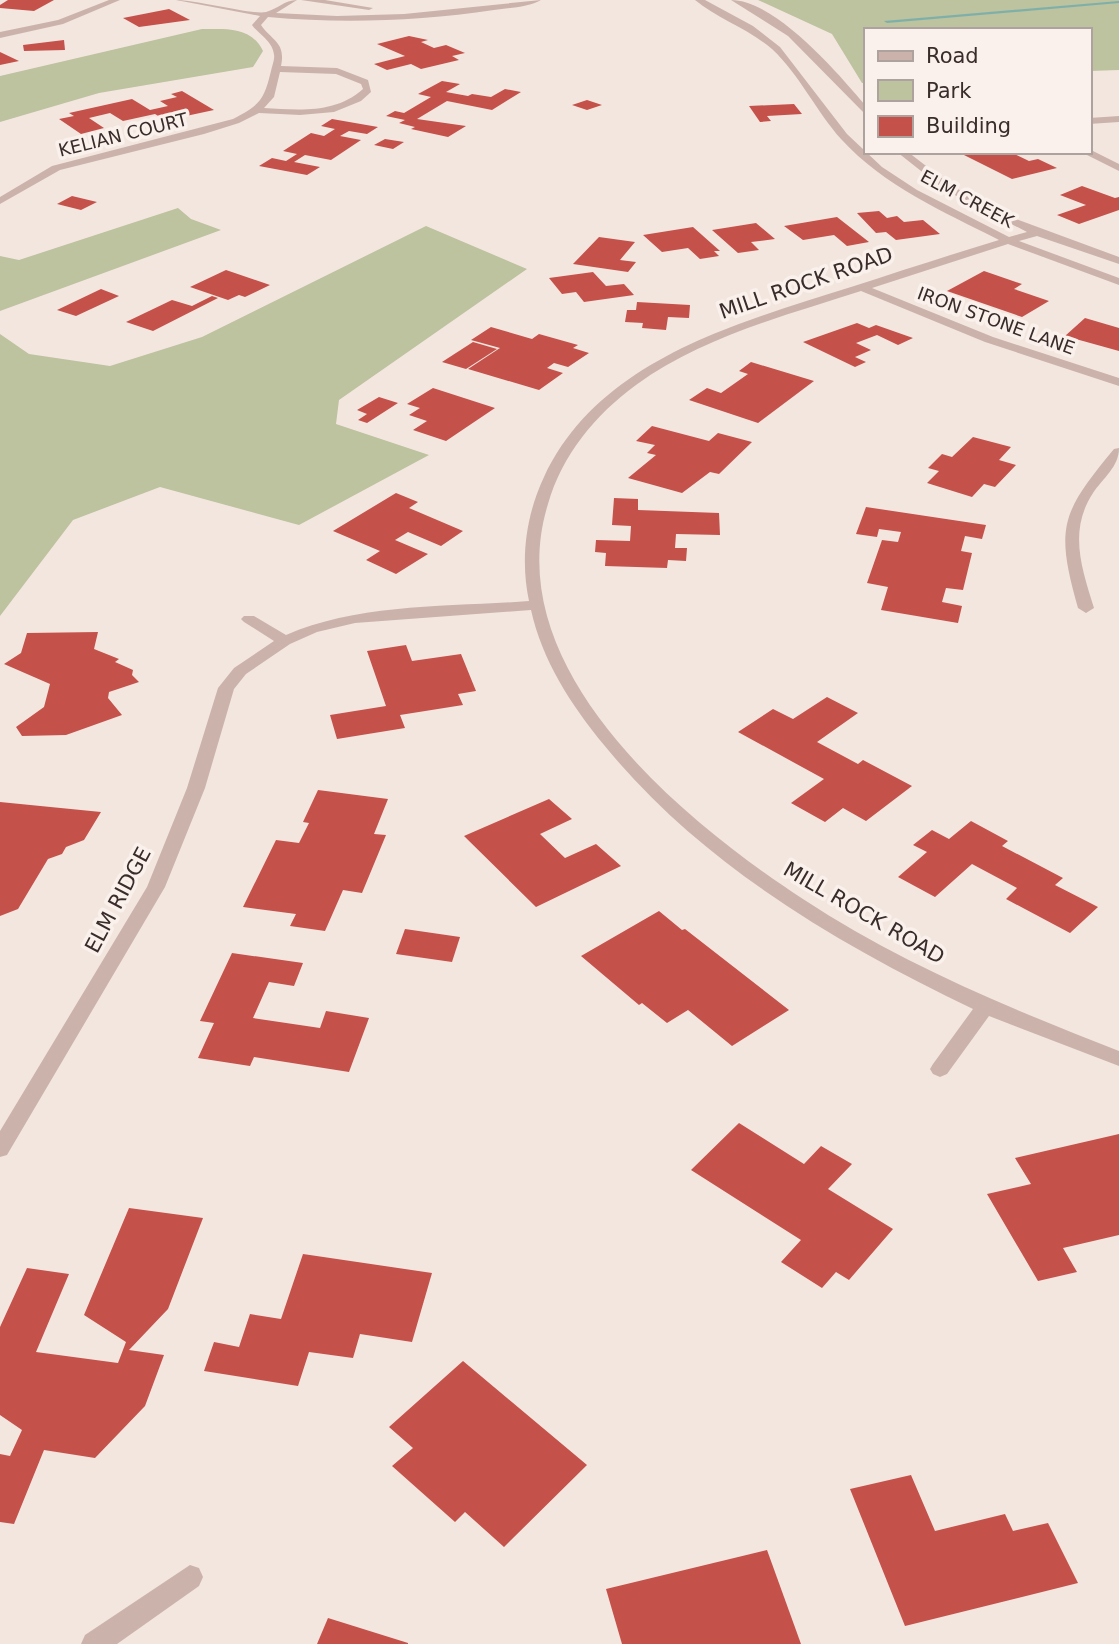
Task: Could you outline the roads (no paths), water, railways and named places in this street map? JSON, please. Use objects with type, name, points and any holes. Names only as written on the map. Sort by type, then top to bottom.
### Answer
[{"type":"street","points":[[0,35],[60,22],[116,0]]},
{"type":"street","points":[[180,0],[266,15],[297,17],[426,16],[492,9],[537,0]]},
{"type":"street","points":[[293,0],[266,15],[256,25],[261,32],[279,32],[322,1]]},
{"type":"street","points":[[305,0],[407,10],[494,0]]},
{"type":"street","name":"ELM CREEK","points":[[699,0],[750,28],[776,49],[860,147]]},
{"type":"street","points":[[735,0],[770,18],[802,40],[864,110]]},
{"type":"street","points":[[257,110],[269,97],[279,55],[279,32]]},
{"type":"street","name":"KELIAN COURT","points":[[0,201],[56,168],[201,132],[257,110],[289,112],[332,108],[362,97],[368,90],[365,82],[337,71],[276,69]]},
{"type":"street","points":[[1091,121],[1119,119]]},
{"type":"street","points":[[1091,153],[1119,168]]},
{"type":"street","name":"ELM CREEK","points":[[866,154],[878,169],[913,192],[1007,240],[1119,282]]},
{"type":"street","name":"ELM CREEK","points":[[904,154],[914,164],[956,191],[1038,232],[1119,261]]},
{"type":"street","name":"MILL ROCK ROAD","points":[[1038,232],[749,323],[665,363],[606,404],[558,461],[542,494],[533,528],[531,566],[537,605],[550,648],[572,691],[611,745],[663,800],[728,856],[807,911],[899,964],[986,1006],[1119,1059]]},
{"type":"street","name":"IRON STONE LANE","points":[[863,288],[941,321],[1119,382]]},
{"type":"street","points":[[1086,608],[1070,549],[1071,524],[1080,500],[1119,452]]},
{"type":"street","name":"ELM RIDGE","points":[[0,1149],[156,887],[196,788],[226,688],[240,671],[285,641],[312,629],[355,618],[537,605]]},
{"type":"street","points":[[250,619],[285,641]]},
{"type":"street","points":[[940,1069],[986,1006]]},
{"type":"street","points":[[94,1644],[190,1577]]},
{"type":"waterway","points":[[887,21],[1119,2]]}]
